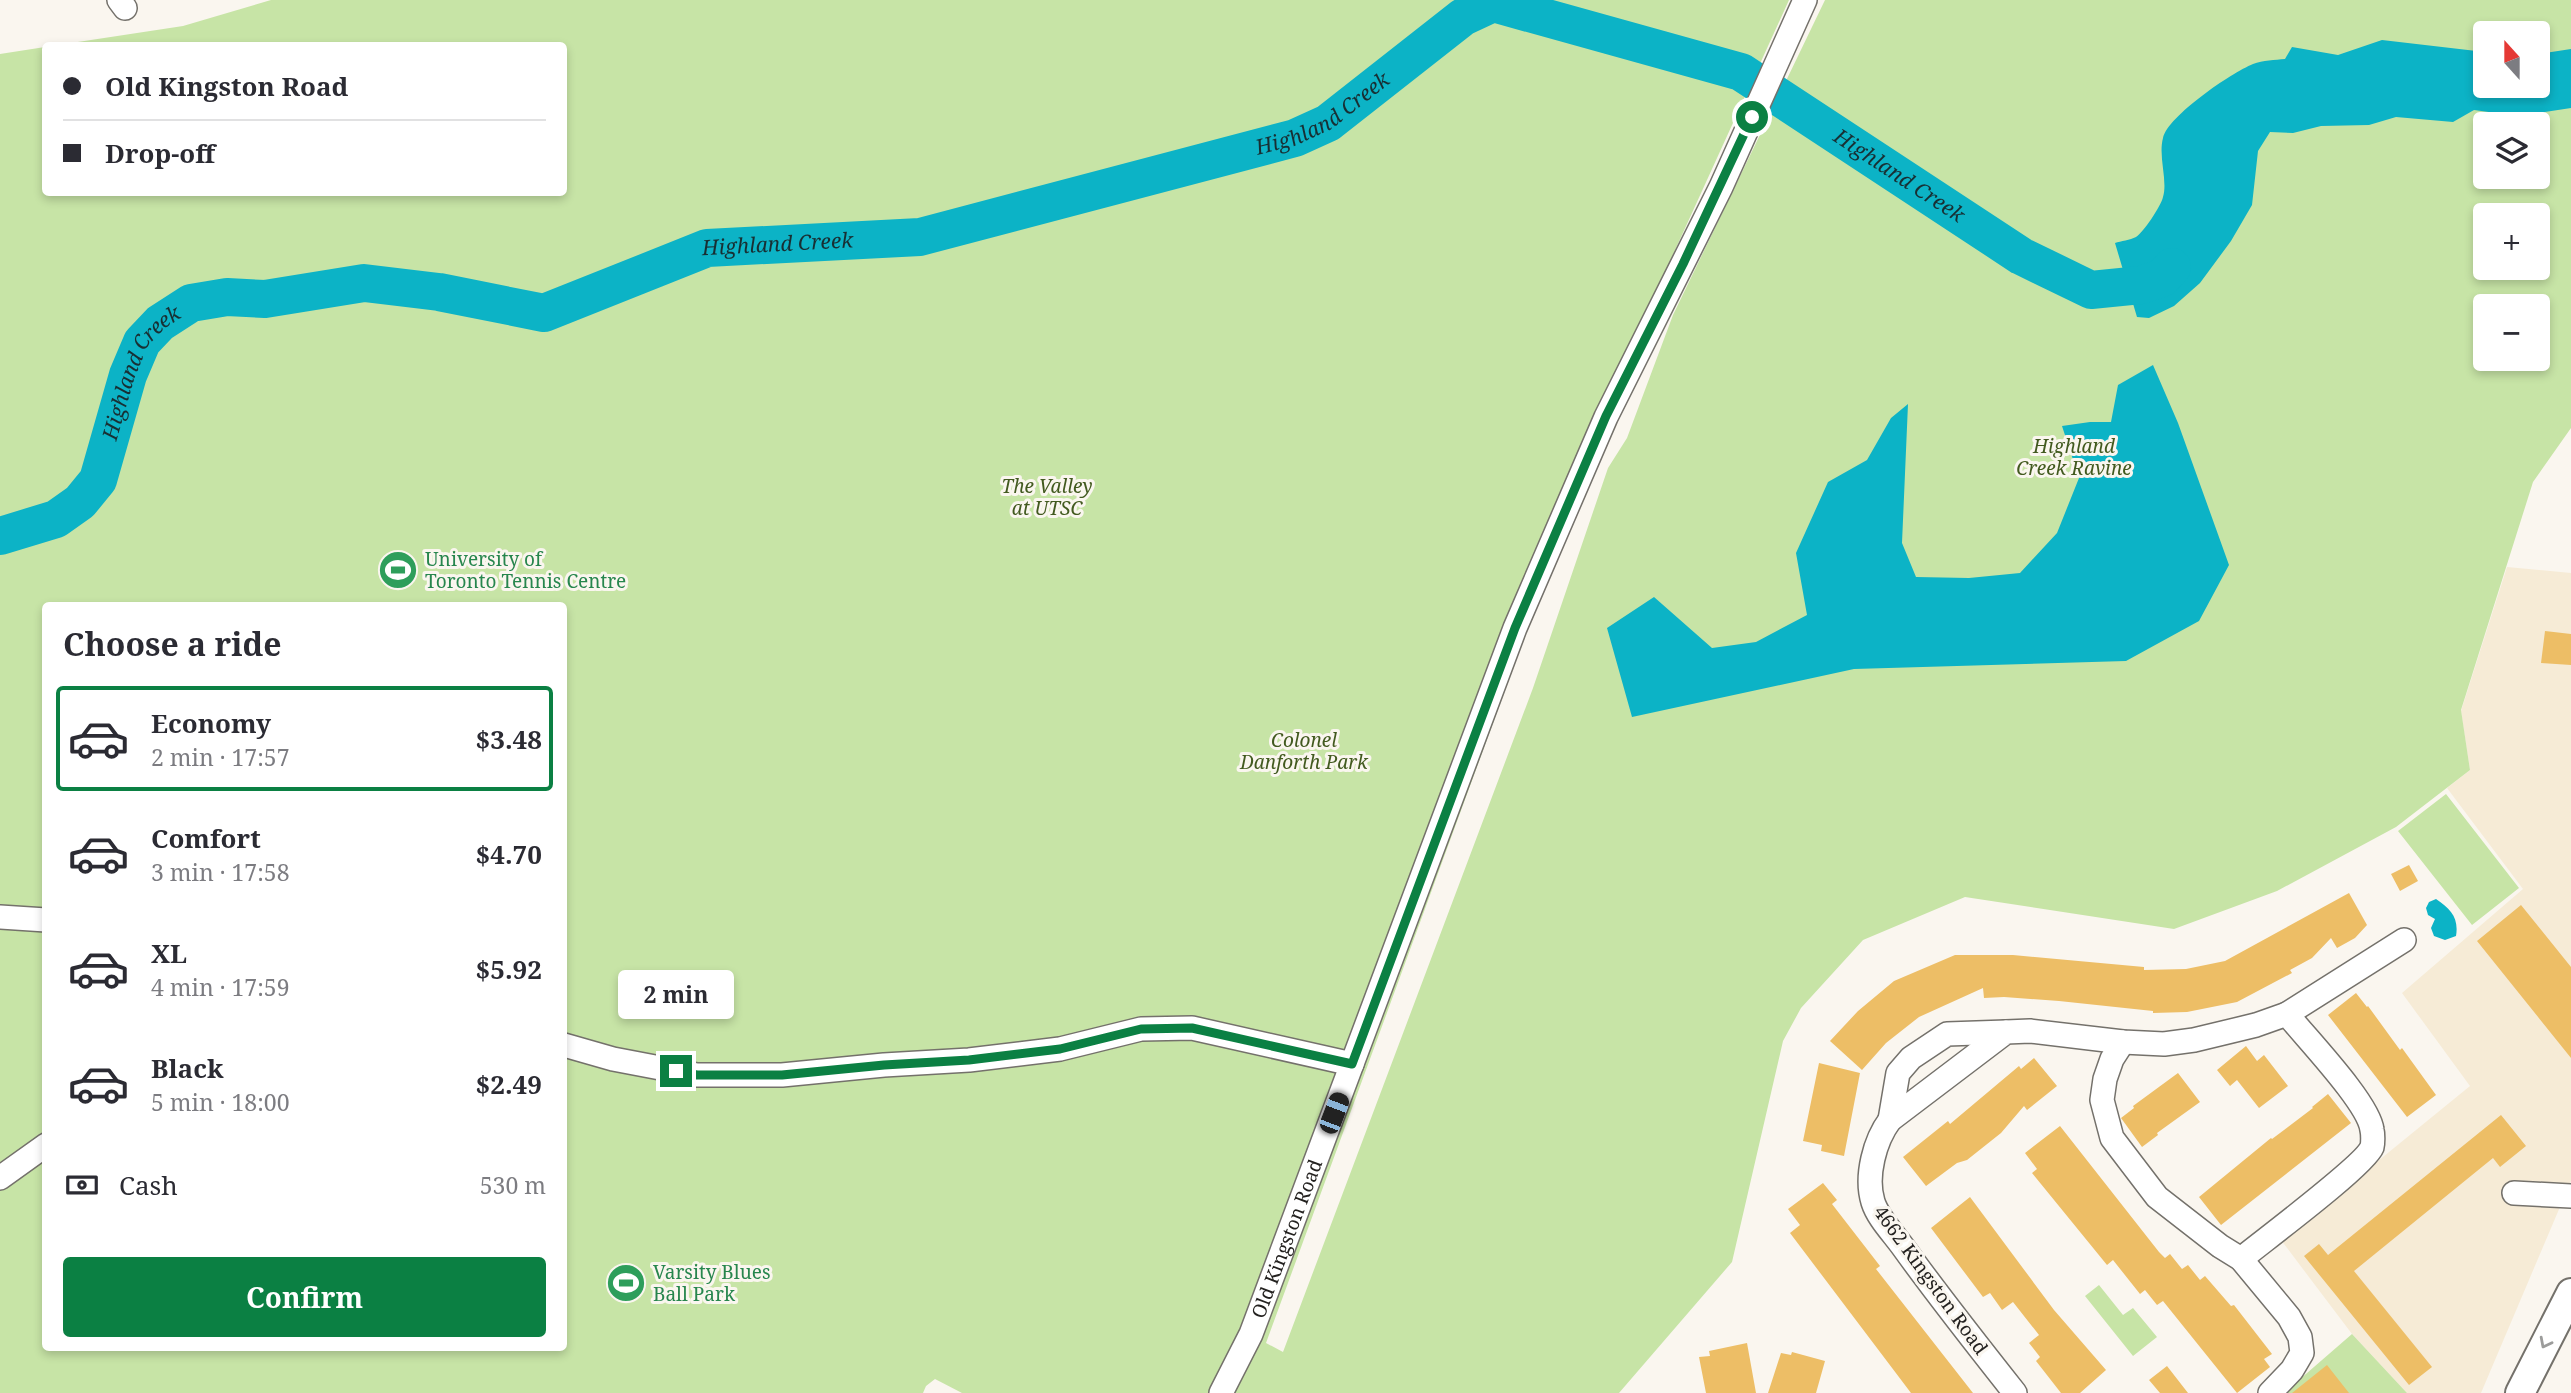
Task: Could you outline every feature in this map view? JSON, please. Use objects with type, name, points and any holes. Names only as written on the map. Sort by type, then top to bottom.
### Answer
[{"type":"main road","points":[[2520,1393],[2571,1293]]},
{"type":"street","name":"Old Kingston Road","points":[[1221,1393],[1251,1334],[1515,628],[1606,416],[1721,187],[1805,0]]},
{"type":"street","points":[[0,918],[42,920]]},
{"type":"street","name":"4662 Kingston Road","points":[[1891,1120],[1898,1073],[1911,1058],[1947,1034],[2029,1031],[2123,1042],[2164,1044],[2194,1040],[2256,1025],[2287,1014],[2404,940]]},
{"type":"street","points":[[2241,1259],[2355,1167],[2372,1147],[2372,1130],[2368,1118],[2287,1014]]},
{"type":"street","points":[[567,1046],[613,1059],[697,1075],[782,1075],[969,1060],[1060,1049],[1141,1029],[1192,1028],[1352,1064]]},
{"type":"street","name":"4662 Kingston Road","points":[[2006,1032],[1891,1120],[1882,1132],[1875,1151],[1871,1187],[1873,1203],[1922,1274],[2015,1393]]},
{"type":"street","points":[[2123,1042],[2112,1059],[2102,1100],[2112,1138],[2157,1196],[2220,1246],[2241,1259],[2289,1317],[2300,1337],[2302,1353],[2286,1378],[2270,1393]]},
{"type":"street","points":[[0,1178],[42,1148]]},
{"type":"street","points":[[2514,1194],[2571,1196]]},
{"type":"shaded area","points":[[2507,567],[2571,573],[2571,1181],[2481,1393],[2407,1393],[2352,1334],[2281,1240],[2470,1086],[2402,993],[2523,889],[2447,788],[2470,770],[2461,711]]},
{"type":"green space","name":"The Valley at UTSC","points":[[271,0],[1789,0],[1630,349],[1266,1343],[1283,1352],[1533,688],[1608,468],[1627,438],[1673,315],[1825,0],[2571,0],[2571,428],[2533,482],[2461,710],[2470,770],[2396,827],[2277,891],[2174,929],[1965,897],[1863,940],[1801,1008],[1783,1041],[1732,1262],[1619,1393],[962,1393],[935,1379],[926,1386],[923,1393],[0,1393],[0,54],[42,47],[42,196],[567,196],[567,42],[78,42],[183,26]]},
{"type":"green space","points":[[2446,794],[2519,888],[2472,925],[2398,831]]},
{"type":"green space","points":[[2099,1285],[2123,1315],[2133,1308],[2157,1337],[2133,1356],[2085,1296]]},
{"type":"green space","points":[[2352,1334],[2407,1393],[2284,1393]]},
{"type":"water","points":[[2382,40],[2473,51],[2473,98],[2550,98],[2550,52],[2571,49],[2571,108],[2544,112],[2474,110],[2453,122],[2396,117],[2369,125],[2321,126],[2293,133],[2270,132],[2258,151],[2252,205],[2231,241],[2200,283],[2174,306],[2149,318],[2137,317],[2115,243],[2139,235],[2162,201],[2162,145],[2167,129],[2188,107],[2230,76],[2257,63],[2285,59],[2292,47],[2338,55]]},
{"type":"water","points":[[2153,365],[2178,423],[2229,565],[2199,621],[2126,661],[1854,669],[1632,717],[1607,628],[1654,597],[1712,648],[1756,642],[1807,615],[1796,553],[1828,482],[1867,460],[1891,418],[1908,404],[1902,543],[1916,577],[1969,578],[2020,573],[2057,533],[2079,478],[2062,426],[2111,422],[2118,385]]},
{"type":"water","points":[[2436,899],[2453,914],[2456,936],[2445,940],[2434,936],[2431,928],[2435,919],[2428,915],[2426,908],[2429,902]]},
{"type":"building","points":[[2545,631],[2571,634],[2571,665],[2541,663]]},
{"type":"building","points":[[2409,865],[2418,881],[2400,891],[2391,874]]},
{"type":"building","points":[[2349,893],[2367,925],[2355,938],[2337,948],[2331,938],[2312,958],[2290,970],[2292,973],[2237,1002],[2187,1012],[2153,1013],[2059,1001],[1984,998],[1983,988],[1919,1017],[1886,1043],[1862,1070],[1830,1041],[1858,1011],[1894,981],[1955,955],[2013,955],[2144,967],[2144,970],[2186,969],[2225,961]]},
{"type":"building","points":[[2521,905],[2571,967],[2571,1058],[2477,941]]},
{"type":"building","points":[[2356,993],[2400,1050],[2402,1048],[2436,1095],[2407,1117],[2328,1015]]},
{"type":"building","points":[[2246,1046],[2257,1061],[2264,1055],[2288,1086],[2259,1108],[2237,1080],[2230,1086],[2217,1070]]},
{"type":"building","points":[[2034,1058],[2057,1086],[2027,1110],[2024,1106],[2001,1133],[1967,1160],[1957,1163],[1926,1186],[1903,1157],[1948,1121],[1950,1124],[2019,1066],[2021,1069]]},
{"type":"building","points":[[1819,1063],[1860,1073],[1844,1156],[1821,1151],[1822,1145],[1803,1141]]},
{"type":"building","points":[[2178,1073],[2200,1102],[2142,1147],[2121,1118]]},
{"type":"building","points":[[2328,1094],[2351,1123],[2221,1225],[2199,1197]]},
{"type":"building","points":[[2501,1115],[2526,1146],[2500,1167],[2493,1158],[2354,1271],[2432,1367],[2409,1385],[2304,1256],[2319,1244],[2328,1255]]},
{"type":"building","points":[[2060,1126],[2159,1252],[2165,1258],[2170,1254],[2182,1269],[2188,1265],[2200,1280],[2205,1276],[2231,1306],[2234,1305],[2272,1354],[2264,1359],[2270,1367],[2237,1393],[2163,1301],[2157,1305],[2145,1290],[2140,1294],[2113,1260],[2107,1265],[2032,1173],[2037,1169],[2025,1153]]},
{"type":"building","points":[[1823,1183],[1837,1200],[1832,1204],[1880,1266],[1876,1269],[1973,1393],[1911,1393],[1790,1233],[1800,1225],[1788,1209]]},
{"type":"building","points":[[1970,1197],[2054,1310],[2106,1370],[2080,1393],[2061,1393],[2036,1361],[2040,1357],[2029,1343],[2039,1335],[2013,1302],[2002,1310],[1990,1293],[1983,1297],[1931,1228]]},
{"type":"building","points":[[1747,1343],[1756,1393],[1706,1393],[1699,1357],[1710,1356],[1709,1351]]},
{"type":"building","points":[[1792,1352],[1825,1361],[1816,1393],[1768,1393],[1781,1353],[1791,1355]]},
{"type":"building","points":[[2327,1365],[2349,1393],[2292,1393]]},
{"type":"building","points":[[2167,1366],[2188,1393],[2160,1393],[2149,1380]]},
{"type":"waterway","name":"Highland Creek","points":[[0,536],[56,519],[80,502],[98,480],[128,375],[142,342],[160,323],[191,303],[227,297],[265,299],[364,283],[439,292],[544,313],[707,248],[920,237],[1295,138],[1328,123],[1463,17],[1493,3],[1741,72],[2021,256],[2091,290],[2141,285],[2162,278],[2172,267]]},
{"type":"place","name":"University of Toronto Tennis Centre","points":[[398,570]]},
{"type":"place","name":"Varsity Blues Ball Park","points":[[626,1283]]},
{"type":"route","points":[[676,1071],[697,1075],[782,1075],[969,1060],[1060,1049],[1141,1029],[1192,1028],[1352,1064],[1515,628],[1606,416],[1721,187],[1752,117]]},
{"type":"park label","name":"Highland Creek Ravine","points":[[2074,457]]},
{"type":"park label","name":"Colonel Danforth Park","points":[[1304,751]]}]
